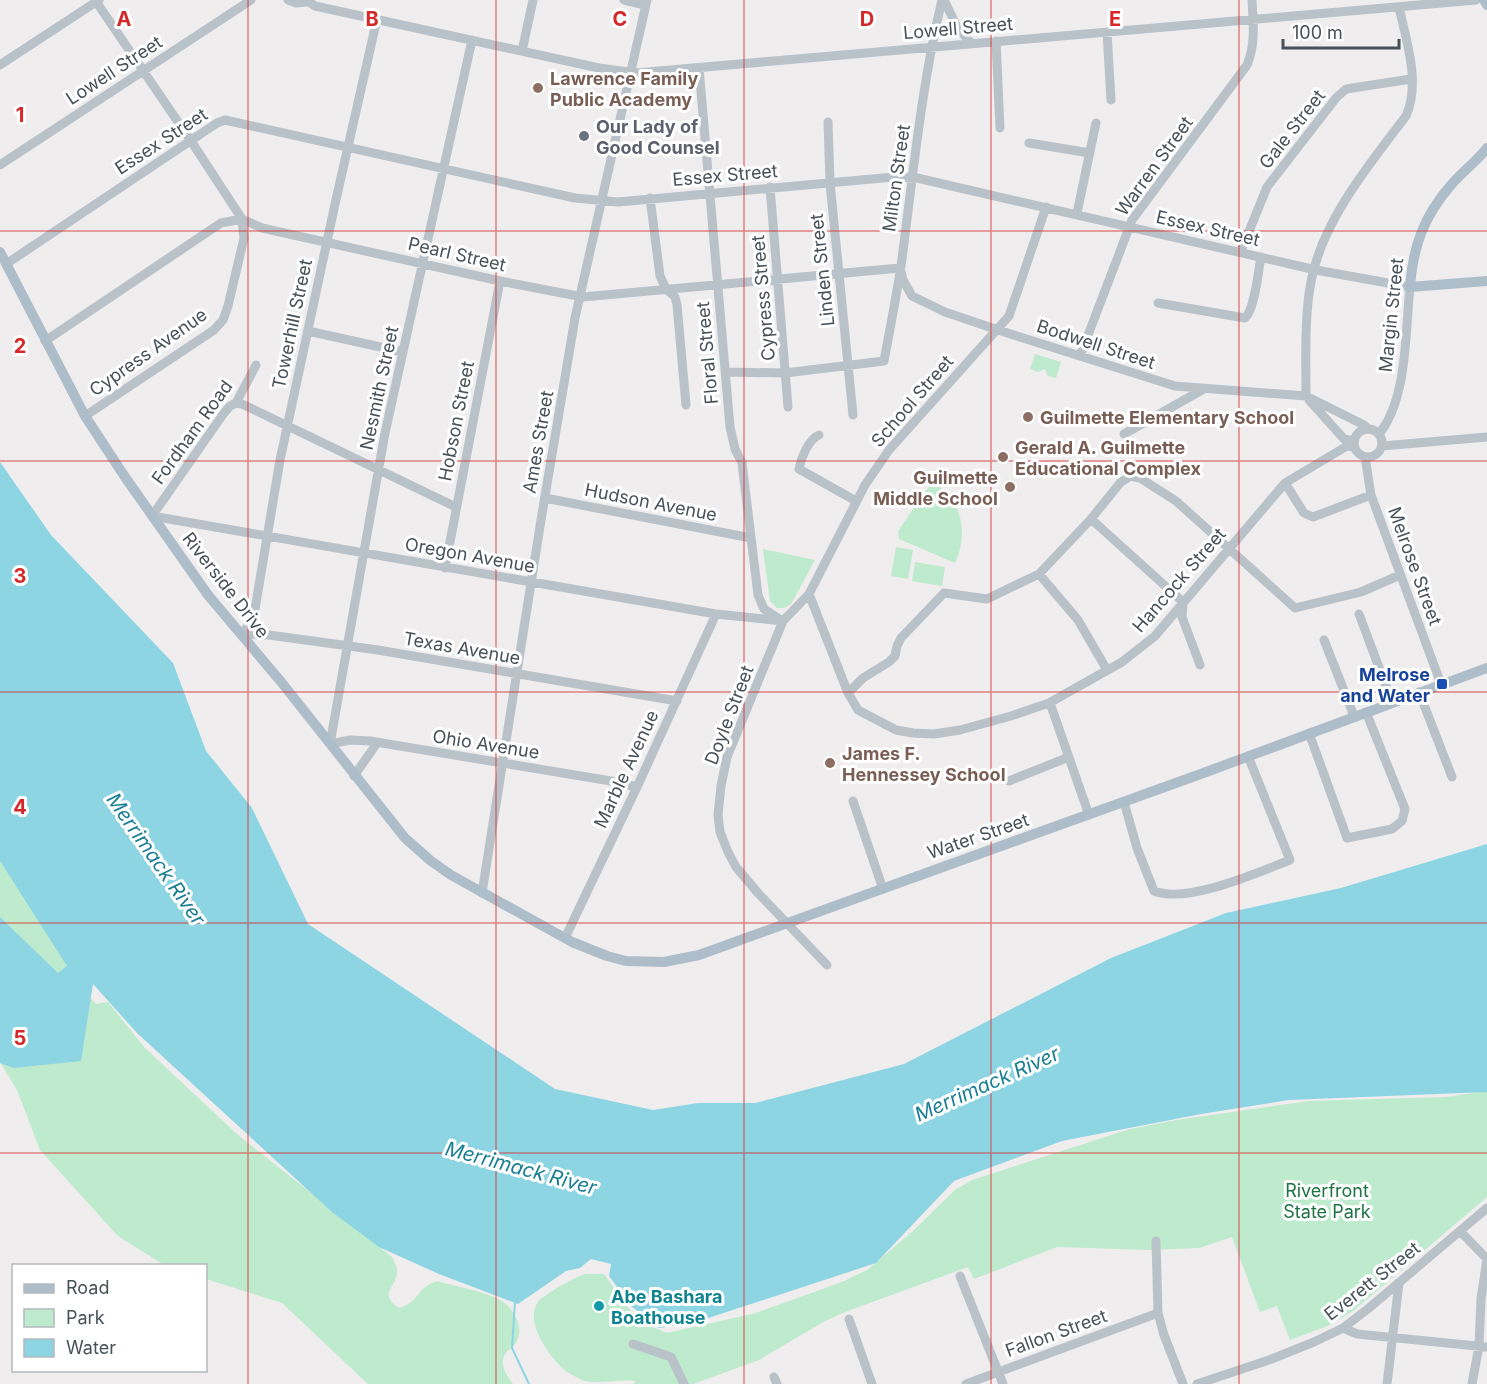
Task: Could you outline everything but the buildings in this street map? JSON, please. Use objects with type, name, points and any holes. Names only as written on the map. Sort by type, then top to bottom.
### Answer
[{"type":"main road","points":[[1484,0],[1487,5]]},
{"type":"main road","name":"Margin Street","points":[[1410,286],[1412,256],[1418,238],[1450,186],[1487,148]]},
{"type":"main road","name":"Riverside Drive","points":[[0,252],[85,416],[208,595],[405,838],[431,861],[482,893]]},
{"type":"main road","name":"Essex Street","points":[[1410,286],[1487,281]]},
{"type":"main road","name":"Water Street","points":[[482,893],[565,938],[616,958],[663,962],[699,955],[1089,815],[1487,668]]},
{"type":"street","name":"Lowell Street","points":[[288,0],[296,3],[306,1],[315,6],[630,73],[1476,0]]},
{"type":"street","points":[[522,51],[533,0]]},
{"type":"street","points":[[624,0],[646,2]]},
{"type":"street","points":[[943,0],[957,27],[971,44]]},
{"type":"street","name":"Milton Street","points":[[848,366],[884,361],[900,268],[931,47],[943,0]]},
{"type":"street","name":"Warren Street","points":[[1080,356],[1129,226],[1243,70],[1252,53],[1252,0]]},
{"type":"street","points":[[1347,0],[1348,11]]},
{"type":"street","points":[[0,65],[97,1],[242,219],[221,223],[45,340]]},
{"type":"street","name":"Lowell Street","points":[[0,165],[252,1]]},
{"type":"street","name":"Ames Street","points":[[482,893],[544,498],[580,297],[646,2]]},
{"type":"street","points":[[1354,444],[1344,439],[1306,396],[1306,338],[1311,279],[1346,197],[1406,116],[1413,95],[1400,7]]},
{"type":"street","name":"Towerhill Street","points":[[241,634],[253,621],[288,426],[377,19]]},
{"type":"street","points":[[1107,32],[1111,100]]},
{"type":"street","name":"Nesmith Street","points":[[330,744],[378,470],[472,40]]},
{"type":"street","points":[[996,41],[1000,128]]},
{"type":"street","name":"Floral Street","points":[[699,68],[730,427],[735,449],[742,463],[758,595],[764,609],[783,621]]},
{"type":"street","name":"Gale Street","points":[[1241,252],[1267,187],[1335,98],[1346,88],[1411,79]]},
{"type":"street","name":"Essex Street","points":[[6,264],[225,120],[349,146],[445,170],[575,198],[600,201],[618,202],[710,192],[912,177],[1314,269],[1410,286]]},
{"type":"street","name":"Linden Street","points":[[828,122],[830,183],[853,415]]},
{"type":"street","points":[[1077,213],[1096,123]]},
{"type":"street","points":[[1029,143],[1090,153]]},
{"type":"street","name":"Cypress Street","points":[[770,187],[788,407]]},
{"type":"street","points":[[650,198],[660,276],[666,289],[675,297],[677,305],[686,405]]},
{"type":"street","name":"School Street","points":[[783,621],[809,594],[856,501],[889,450],[1009,315],[1046,207]]},
{"type":"street","name":"Pearl Street","points":[[242,219],[262,228],[580,297],[900,268]]},
{"type":"street","name":"Cypress Avenue","points":[[85,416],[202,339],[223,320],[244,238],[242,219]]},
{"type":"street","points":[[1158,303],[1245,318],[1249,315],[1262,257]]},
{"type":"street","name":"Bodwell Street","points":[[900,268],[903,280],[912,296],[945,312],[1175,386],[1202,390],[1306,396],[1364,424],[1368,429]]},
{"type":"street","name":"Hobson Street","points":[[445,568],[500,281]]},
{"type":"street","name":"Margin Street","points":[[1379,434],[1390,415],[1400,387],[1410,286]]},
{"type":"street","points":[[308,331],[403,352]]},
{"type":"street","name":"Fordham Road","points":[[152,516],[224,413],[236,403],[256,366]]},
{"type":"street","points":[[725,372],[785,373],[848,366]]},
{"type":"street","points":[[1124,434],[1202,390]]},
{"type":"street","points":[[236,403],[456,507]]},
{"type":"street","points":[[1368,429],[1379,434],[1382,446],[1377,454],[1365,457],[1357,453],[1354,444],[1358,433],[1368,429]]},
{"type":"street","points":[[819,435],[810,442],[799,469],[856,501]]},
{"type":"street","points":[[1382,446],[1487,437]]},
{"type":"street","name":"Hancock Street","points":[[809,594],[848,693],[858,710],[896,730],[934,734],[960,730],[1011,716],[1050,703],[1122,662],[1155,636],[1285,483],[1354,444]]},
{"type":"street","name":"Melrose Street","points":[[1365,457],[1371,495],[1441,684]]},
{"type":"street","points":[[848,693],[863,678],[895,656],[901,638],[944,593],[987,599],[1039,574],[1091,519],[1120,483],[1130,476],[1140,478],[1176,501],[1295,608],[1361,592],[1400,575]]},
{"type":"street","points":[[1285,483],[1304,513],[1313,517],[1371,495]]},
{"type":"street","name":"Hudson Avenue","points":[[544,498],[751,538]]},
{"type":"street","name":"Oregon Avenue","points":[[152,516],[716,614],[783,621]]},
{"type":"street","points":[[1091,519],[1183,602],[1182,617],[1200,664]]},
{"type":"street","points":[[1039,574],[1078,619],[1107,670]]},
{"type":"street","name":"Marble Avenue","points":[[565,938],[716,614]]},
{"type":"street","points":[[1359,614],[1392,702]]},
{"type":"street","name":"Doyle Street","points":[[783,621],[727,757],[718,815],[720,832],[736,867],[827,965]]},
{"type":"street","name":"Texas Avenue","points":[[241,634],[268,635],[347,646],[677,701]]},
{"type":"street","points":[[1324,640],[1354,716]]},
{"type":"street","points":[[1419,692],[1452,777]]},
{"type":"street","points":[[1050,703],[1089,815]]},
{"type":"street","points":[[1309,733],[1347,838],[1392,829],[1402,821],[1405,809],[1365,712]]},
{"type":"street","name":"Ohio Avenue","points":[[330,744],[350,740],[377,742],[637,787]]},
{"type":"street","points":[[354,776],[377,742]]},
{"type":"street","points":[[1124,802],[1137,848],[1154,891],[1165,896],[1220,886],[1290,860],[1248,756]]},
{"type":"street","points":[[1009,781],[1069,757]]},
{"type":"street","points":[[853,801],[883,889]]},
{"type":"street","name":"Everett Street","points":[[1197,1384],[1269,1360],[1343,1328],[1487,1208]]},
{"type":"street","points":[[1460,1231],[1487,1259],[1481,1299],[1483,1346],[1472,1384]]},
{"type":"street","points":[[1156,1241],[1158,1313],[1183,1384]]},
{"type":"street","points":[[960,1276],[1003,1384]]},
{"type":"street","points":[[1387,1384],[1399,1282]]},
{"type":"street","name":"Fallon Street","points":[[966,1384],[1158,1313]]},
{"type":"street","points":[[849,1319],[872,1384]]},
{"type":"street","points":[[1343,1328],[1357,1334],[1483,1346]]},
{"type":"street","points":[[633,1344],[671,1357],[684,1384]]},
{"type":"green space","points":[[1035,354],[1061,362],[1056,378],[1048,376],[1045,369],[1038,372],[1030,369]]},
{"type":"green space","points":[[932,482],[950,498],[960,518],[962,540],[955,563],[899,539],[898,531]]},
{"type":"green space","points":[[896,547],[913,550],[908,579],[891,576]]},
{"type":"green space","points":[[763,549],[815,560],[791,604],[784,608],[777,608],[770,601]]},
{"type":"green space","points":[[915,562],[945,567],[942,586],[912,581]]},
{"type":"green space","points":[[0,861],[49,935],[79,986],[96,1004],[108,1002],[145,1048],[238,1135],[392,1257],[397,1271],[389,1294],[389,1299],[393,1303],[399,1308],[407,1305],[430,1284],[437,1281],[487,1294],[510,1308],[517,1319],[519,1332],[514,1345],[503,1358],[503,1366],[513,1384],[368,1384],[282,1303],[207,1279],[207,1264],[162,1264],[118,1236],[40,1150],[17,1090],[0,1062]]},
{"type":"green space","name":"Riverfront State Park","points":[[1487,1091],[1487,1197],[1353,1311],[1330,1325],[1290,1340],[1277,1306],[1260,1312],[1232,1237],[1199,1248],[1149,1250],[1057,1247],[974,1279],[968,1267],[845,1312],[823,1322],[759,1360],[693,1384],[585,1381],[561,1367],[544,1346],[536,1328],[534,1310],[538,1302],[560,1286],[585,1274],[604,1274],[629,1309],[652,1327],[667,1333],[756,1313],[842,1282],[867,1270],[912,1232],[955,1190],[972,1180],[1130,1129],[1309,1101],[1446,1097]]},
{"type":"water","name":"Merrimack River","points":[[0,462],[51,535],[173,663],[206,751],[252,808],[308,924],[555,1089],[653,1110],[698,1103],[755,1103],[904,1064],[1111,958],[1226,913],[1341,888],[1487,844],[1487,1092],[1289,1100],[1201,1114],[1062,1141],[954,1181],[876,1263],[693,1323],[659,1328],[631,1306],[609,1276],[611,1264],[591,1259],[580,1268],[566,1271],[518,1304],[439,1274],[379,1247],[332,1212],[137,1033],[93,984],[81,1061],[14,1068],[0,1063],[0,917],[58,973],[67,966],[0,861]]},
{"type":"waterway","points":[[515,1301],[512,1348],[529,1384]]},
{"type":"place","name":"Lawrence Family Public Academy","points":[[538,88]]},
{"type":"place","name":"Our Lady of Good Counsel","points":[[584,136]]},
{"type":"place","name":"Guilmette Elementary School","points":[[1028,417]]},
{"type":"place","name":"Gerald A. Guilmette Educational Complex","points":[[1003,457]]},
{"type":"place","name":"Guilmette Middle School","points":[[1010,487]]},
{"type":"place","name":"Melrose and Water","points":[[1442,684]]},
{"type":"place","name":"James F. Hennessey School","points":[[830,763]]},
{"type":"place","name":"Abe Bashara Boathouse","points":[[599,1306]]}]
